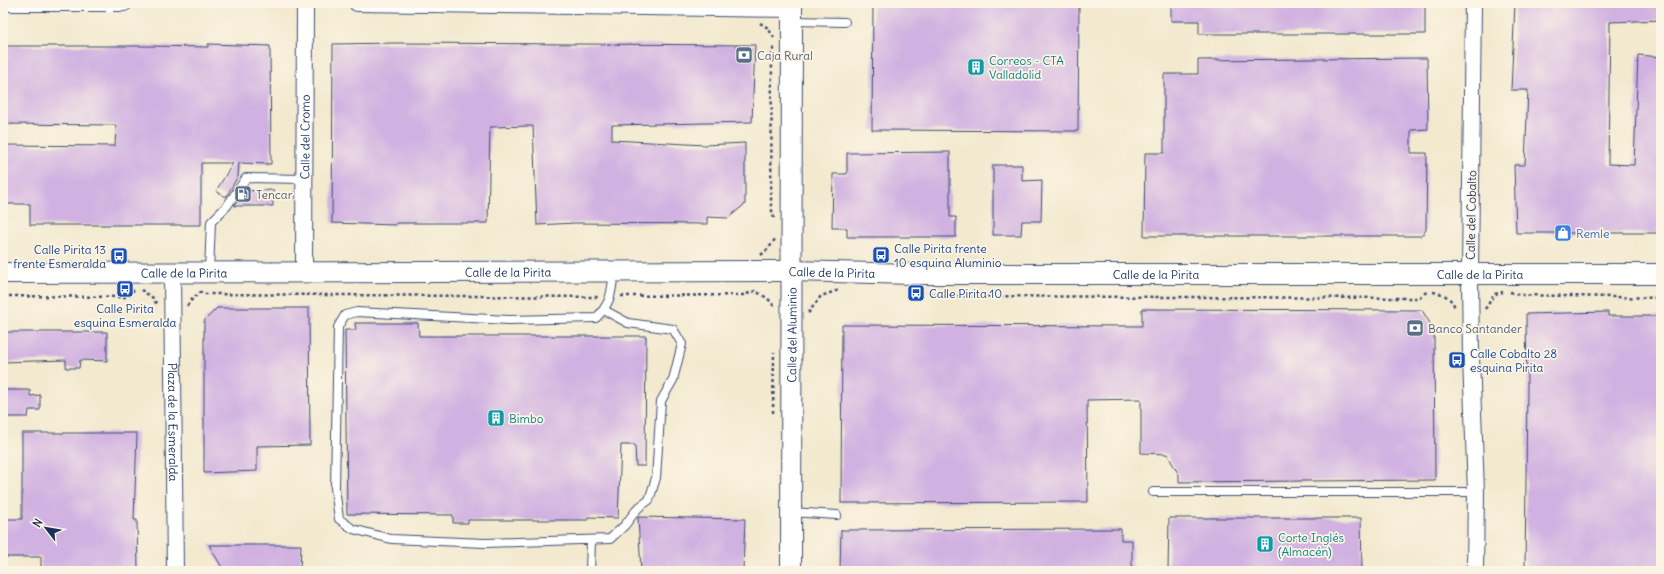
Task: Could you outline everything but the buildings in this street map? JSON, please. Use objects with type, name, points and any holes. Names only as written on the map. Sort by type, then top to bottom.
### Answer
[{"type":"street","points":[[3,4],[124,3]]},
{"type":"street","name":"Calle del Cromo","points":[[304,272],[305,3]]},
{"type":"street","points":[[357,3],[792,11]]},
{"type":"street","name":"Calle del Cobalto","points":[[1473,3],[1470,274],[1471,358],[1476,492],[1475,571]]},
{"type":"street","name":"Calle del Aluminio","points":[[791,571],[792,11]]},
{"type":"street","name":"Calle de la Pirita","points":[[3,273],[791,271],[915,274],[1661,274]]},
{"type":"street","name":"Plaza de la Esmeralda","points":[[172,273],[175,571]]},
{"type":"lane","points":[[792,11],[844,22]]},
{"type":"lane","points":[[209,272],[211,222],[227,206],[246,178],[304,179]]},
{"type":"lane","points":[[604,310],[628,323],[673,329],[682,344],[673,380],[661,401],[656,478],[650,500],[638,508],[625,525],[610,539],[484,543],[391,538],[353,529],[338,519],[335,488],[338,327],[345,315],[357,312],[509,320],[596,318],[604,310],[611,297],[614,271]]},
{"type":"lane","points":[[1153,492],[1476,492]]},
{"type":"lane","points":[[791,512],[838,515]]},
{"type":"lane","points":[[590,571],[592,540]]},
{"type":"path","points":[[756,22],[768,28],[774,36],[775,45],[772,53],[771,208],[776,225]]},
{"type":"path","points":[[758,256],[769,248],[775,240],[775,232]]},
{"type":"path","points":[[3,296],[127,297],[134,289],[142,290],[153,298],[160,309]]},
{"type":"path","points":[[809,312],[821,296],[840,290]]},
{"type":"path","points":[[921,290],[942,296],[1418,298],[1428,291],[1441,293],[1453,302],[1458,314]]},
{"type":"path","points":[[185,309],[193,298],[201,292],[206,294],[611,297],[744,295],[755,291],[766,297],[774,305],[775,309]]},
{"type":"path","points":[[1482,314],[1495,294],[1507,291],[1521,295],[1661,298]]},
{"type":"path","points":[[773,418],[774,350]]},
{"type":"place","name":"Caja Rural","points":[[744,55]]},
{"type":"place","name":"Correos - CTA Valladolid","points":[[976,67]]},
{"type":"place","name":"Tencar","points":[[243,194]]},
{"type":"place","name":"Remle","points":[[1563,233]]},
{"type":"place","name":"Calle Pirita frente 10 esquina Aluminio","points":[[881,255]]},
{"type":"place","name":"Calle Pirita 13 frente Esmeralda","points":[[119,256]]},
{"type":"place","name":"Calle Pirita esquina Esmeralda","points":[[125,289]]},
{"type":"place","name":"Calle Pirita 10","points":[[916,293]]},
{"type":"place","name":"Banco Santander","points":[[1415,328]]},
{"type":"place","name":"Calle Cobalto 28 esquina Pirita","points":[[1457,360]]},
{"type":"place","name":"Bimbo","points":[[496,418]]},
{"type":"place","name":"Corte Inglés (Almacén)","points":[[1265,544]]}]
